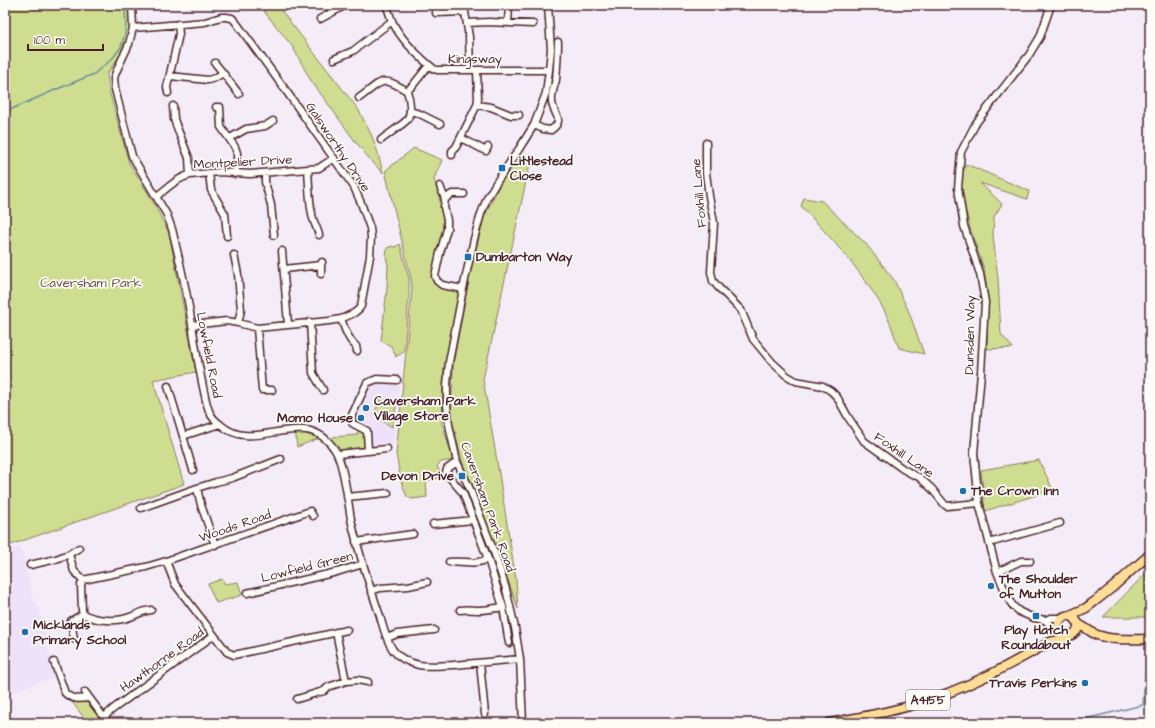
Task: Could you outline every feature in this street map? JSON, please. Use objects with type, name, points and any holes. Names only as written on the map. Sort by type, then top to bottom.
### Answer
[{"type":"main road","points":[[1050,642],[1058,629],[1059,622],[1065,617],[1086,608],[1113,588],[1150,554]]},
{"type":"main road","points":[[1071,635],[1077,630],[1078,624],[1086,608]]},
{"type":"main road","points":[[1065,617],[1073,618],[1078,624],[1087,628],[1091,632]]},
{"type":"main road","points":[[1058,629],[1062,634],[1071,635],[1091,632],[1110,638],[1150,639]]},
{"type":"main road","name":"A4155","points":[[829,723],[936,698],[974,683],[1050,642],[1071,635]]},
{"type":"street","name":"Lowfield Road","points":[[132,5],[133,28],[129,44],[114,78],[115,89],[132,156],[167,215],[172,228],[205,398],[210,414],[224,428],[232,432],[249,436],[291,429],[301,429],[310,431],[324,438],[332,446],[338,454],[356,542],[371,591],[387,638],[398,655],[410,663],[428,666],[520,659]]},
{"type":"street","points":[[327,5],[333,12]]},
{"type":"street","points":[[320,19],[346,5]]},
{"type":"street","name":"Kingsway","points":[[386,5],[396,28],[413,50],[434,69],[549,70]]},
{"type":"street","points":[[452,156],[452,151],[456,148],[477,105],[478,98],[465,5]]},
{"type":"street","points":[[508,23],[509,5]]},
{"type":"street","name":"Caversham Park Road","points":[[523,723],[520,659],[515,628],[506,589],[494,552],[469,487],[457,462],[449,425],[447,385],[449,362],[477,226],[487,198],[534,125],[546,93],[551,49],[548,5]]},
{"type":"street","name":"Dunsden Way","points":[[1051,5],[1040,37],[1029,55],[976,123],[961,152],[958,188],[964,226],[980,274],[985,302],[982,365],[974,453],[979,503],[997,572],[1005,593],[1013,606],[1024,614],[1034,618],[1045,620],[1050,618],[1065,617]]},
{"type":"street","points":[[435,11],[465,12]]},
{"type":"street","name":"Galsworthy Drive","points":[[133,28],[205,22],[226,16],[232,18],[357,192],[366,215],[372,237],[361,306],[354,313],[341,319],[257,328],[227,322],[192,326]]},
{"type":"street","points":[[334,59],[353,51],[392,21]]},
{"type":"street","points":[[467,23],[489,22],[533,24]]},
{"type":"street","points":[[168,92],[167,88],[179,34],[178,24]]},
{"type":"street","points":[[534,125],[543,129],[551,130],[557,126],[558,118],[552,103],[559,45]]},
{"type":"street","points":[[215,63],[238,94]]},
{"type":"street","points":[[407,91],[429,66]]},
{"type":"street","points":[[170,76],[208,80],[223,73]]},
{"type":"street","points":[[359,98],[367,95],[380,82],[386,81],[407,91],[410,111],[407,119],[384,139]]},
{"type":"street","points":[[477,105],[491,107],[511,115],[519,114]]},
{"type":"street","points":[[173,106],[176,125],[189,158],[190,174]]},
{"type":"street","points":[[220,107],[221,127],[236,147],[238,164],[235,174]]},
{"type":"street","points":[[410,111],[420,114],[436,124]]},
{"type":"street","points":[[230,138],[246,129],[265,126],[273,121]]},
{"type":"street","points":[[460,138],[486,150]]},
{"type":"street","name":"Foxhill Lane","points":[[706,142],[706,173],[714,223],[711,272],[713,281],[741,310],[753,339],[786,376],[796,380],[823,386],[831,391],[837,397],[864,441],[903,469],[920,477],[945,505],[979,503]]},
{"type":"street","name":"Montpelier Drive","points":[[156,197],[172,184],[190,174],[220,172],[250,174],[319,168],[334,158]]},
{"type":"street","points":[[308,169],[311,212],[319,235]]},
{"type":"street","points":[[209,173],[211,190],[225,214],[227,236]]},
{"type":"street","points":[[265,173],[265,182],[271,205],[274,235]]},
{"type":"street","points":[[440,186],[445,199],[444,207],[447,220],[447,229],[435,276],[437,281],[442,285],[464,289]]},
{"type":"street","points":[[445,199],[452,194],[464,194]]},
{"type":"street","points":[[282,251],[288,324]]},
{"type":"street","points":[[234,255],[238,274],[241,310],[238,323]]},
{"type":"street","points":[[284,269],[322,264],[321,274]]},
{"type":"street","points":[[341,319],[349,338],[356,346],[357,351]]},
{"type":"street","points":[[310,322],[313,373],[324,390]]},
{"type":"street","points":[[257,328],[259,390],[272,390]]},
{"type":"street","points":[[368,451],[368,431],[352,423],[352,415],[367,383],[377,379],[397,380]]},
{"type":"street","points":[[168,386],[193,470]]},
{"type":"street","points":[[183,436],[220,424]]},
{"type":"street","points":[[338,454],[387,449]]},
{"type":"street","points":[[141,508],[198,488],[256,472],[281,459]]},
{"type":"street","points":[[457,462],[446,469],[446,473],[462,493],[488,559],[503,606],[509,643]]},
{"type":"street","points":[[198,488],[201,505],[215,545]]},
{"type":"street","points":[[347,497],[388,493]]},
{"type":"street","name":"Woods Road","points":[[83,580],[146,567],[166,561],[311,511]]},
{"type":"street","points":[[433,524],[473,520]]},
{"type":"street","points":[[989,543],[1060,523]]},
{"type":"street","points":[[356,542],[413,534]]},
{"type":"street","points":[[30,565],[56,559],[79,548]]},
{"type":"street","points":[[69,554],[74,571],[83,580],[81,585],[84,614],[89,618],[106,620],[130,617],[143,610],[151,610]]},
{"type":"street","points":[[449,562],[462,561],[472,563],[481,562],[488,559]]},
{"type":"street","points":[[166,561],[175,584],[214,635]]},
{"type":"street","points":[[997,572],[1021,561],[1030,561]]},
{"type":"street","name":"Lowfield Green","points":[[248,593],[256,595],[363,564]]},
{"type":"street","points":[[371,591],[380,588],[408,586],[427,582]]},
{"type":"street","points":[[143,603],[143,610]]},
{"type":"street","points":[[460,610],[494,609],[503,606]]},
{"type":"street","points":[[74,639],[68,619],[84,614]]},
{"type":"street","name":"Dunsden Way","points":[[1045,620],[1058,629]]},
{"type":"street","name":"Hawthorne Road","points":[[103,718],[113,709],[214,635],[227,652],[234,654],[347,630]]},
{"type":"street","points":[[387,638],[397,634],[434,630]]},
{"type":"street","points":[[336,632],[346,681]]},
{"type":"street","points":[[54,662],[65,693],[75,699],[89,698]]},
{"type":"street","points":[[480,663],[485,714]]},
{"type":"street","points":[[297,699],[324,691],[329,686],[346,681],[358,680],[368,682]]},
{"type":"street","points":[[85,692],[108,723]]},
{"type":"shaded area","points":[[378,375],[400,376],[393,446],[366,447],[365,431],[350,423],[366,382]]},
{"type":"shaded area","name":"Micklands Primary School","points":[[20,546],[33,596],[32,599],[39,608],[50,657],[57,677],[5,694],[5,551]]},
{"type":"green space","name":"Caversham Park","points":[[5,5],[128,5],[130,31],[120,55],[107,74],[110,94],[129,163],[151,198],[169,233],[196,372],[153,380],[184,484],[5,547]]},
{"type":"green space","points":[[259,5],[277,5],[358,109],[371,134],[383,173],[355,141],[310,79],[292,46]]},
{"type":"green space","points":[[414,148],[442,160],[434,179],[446,223],[433,276],[458,292],[459,298],[444,368],[442,423],[453,460],[441,462],[437,466],[442,477],[426,481],[427,497],[412,499],[407,497],[401,481],[396,454],[412,289],[411,279],[385,171]]},
{"type":"green space","points":[[517,159],[530,163],[483,379],[516,580],[518,609],[500,556],[465,472],[451,416],[453,365],[469,278],[484,217],[501,182]]},
{"type":"green space","points":[[966,164],[1029,191],[1027,199],[980,183],[1002,204],[994,217],[993,235],[998,279],[1001,334],[1013,348],[987,349],[988,298],[984,269],[970,228],[959,183]]},
{"type":"green space","points":[[804,198],[822,201],[866,244],[894,280],[909,312],[924,354],[899,348],[883,308],[845,255],[801,206]]},
{"type":"green space","points":[[400,244],[409,279],[409,295],[404,352],[395,357],[396,354],[391,346],[381,341],[387,288],[387,248],[392,246],[395,247]]},
{"type":"green space","points":[[380,400],[397,401],[392,427],[374,414]]},
{"type":"green space","points":[[359,428],[365,431],[366,447],[364,451],[338,454],[328,442],[333,437],[357,435]]},
{"type":"green space","points":[[295,429],[322,437],[297,447]]},
{"type":"green space","points":[[1039,460],[1053,490],[985,511],[981,470]]},
{"type":"green space","points":[[1150,569],[1150,617],[1103,617]]},
{"type":"green space","points":[[222,579],[225,584],[238,582],[242,595],[216,603],[208,584]]},
{"type":"green space","points":[[72,702],[88,703],[103,723],[88,723]]},
{"type":"waterway","points":[[5,112],[94,74],[112,59],[121,47],[125,34],[125,12],[122,5]]},
{"type":"waterway","points":[[1068,723],[1143,705],[1148,645]]},
{"type":"place","name":"Littlestead Close","points":[[502,168]]},
{"type":"place","name":"Dumbarton Way","points":[[468,257]]},
{"type":"place","name":"Caversham Park Village Store","points":[[366,408]]},
{"type":"place","name":"Momo House","points":[[361,418]]},
{"type":"place","name":"Devon Drive","points":[[462,476]]},
{"type":"place","name":"The Crown Inn","points":[[963,491]]},
{"type":"place","name":"The Shoulder of Mutton","points":[[991,586]]},
{"type":"place","name":"Play Hatch Roundabout","points":[[1036,616]]},
{"type":"place","name":"Micklands Primary School","points":[[25,632]]},
{"type":"place","name":"Travis Perkins","points":[[1085,683]]}]
